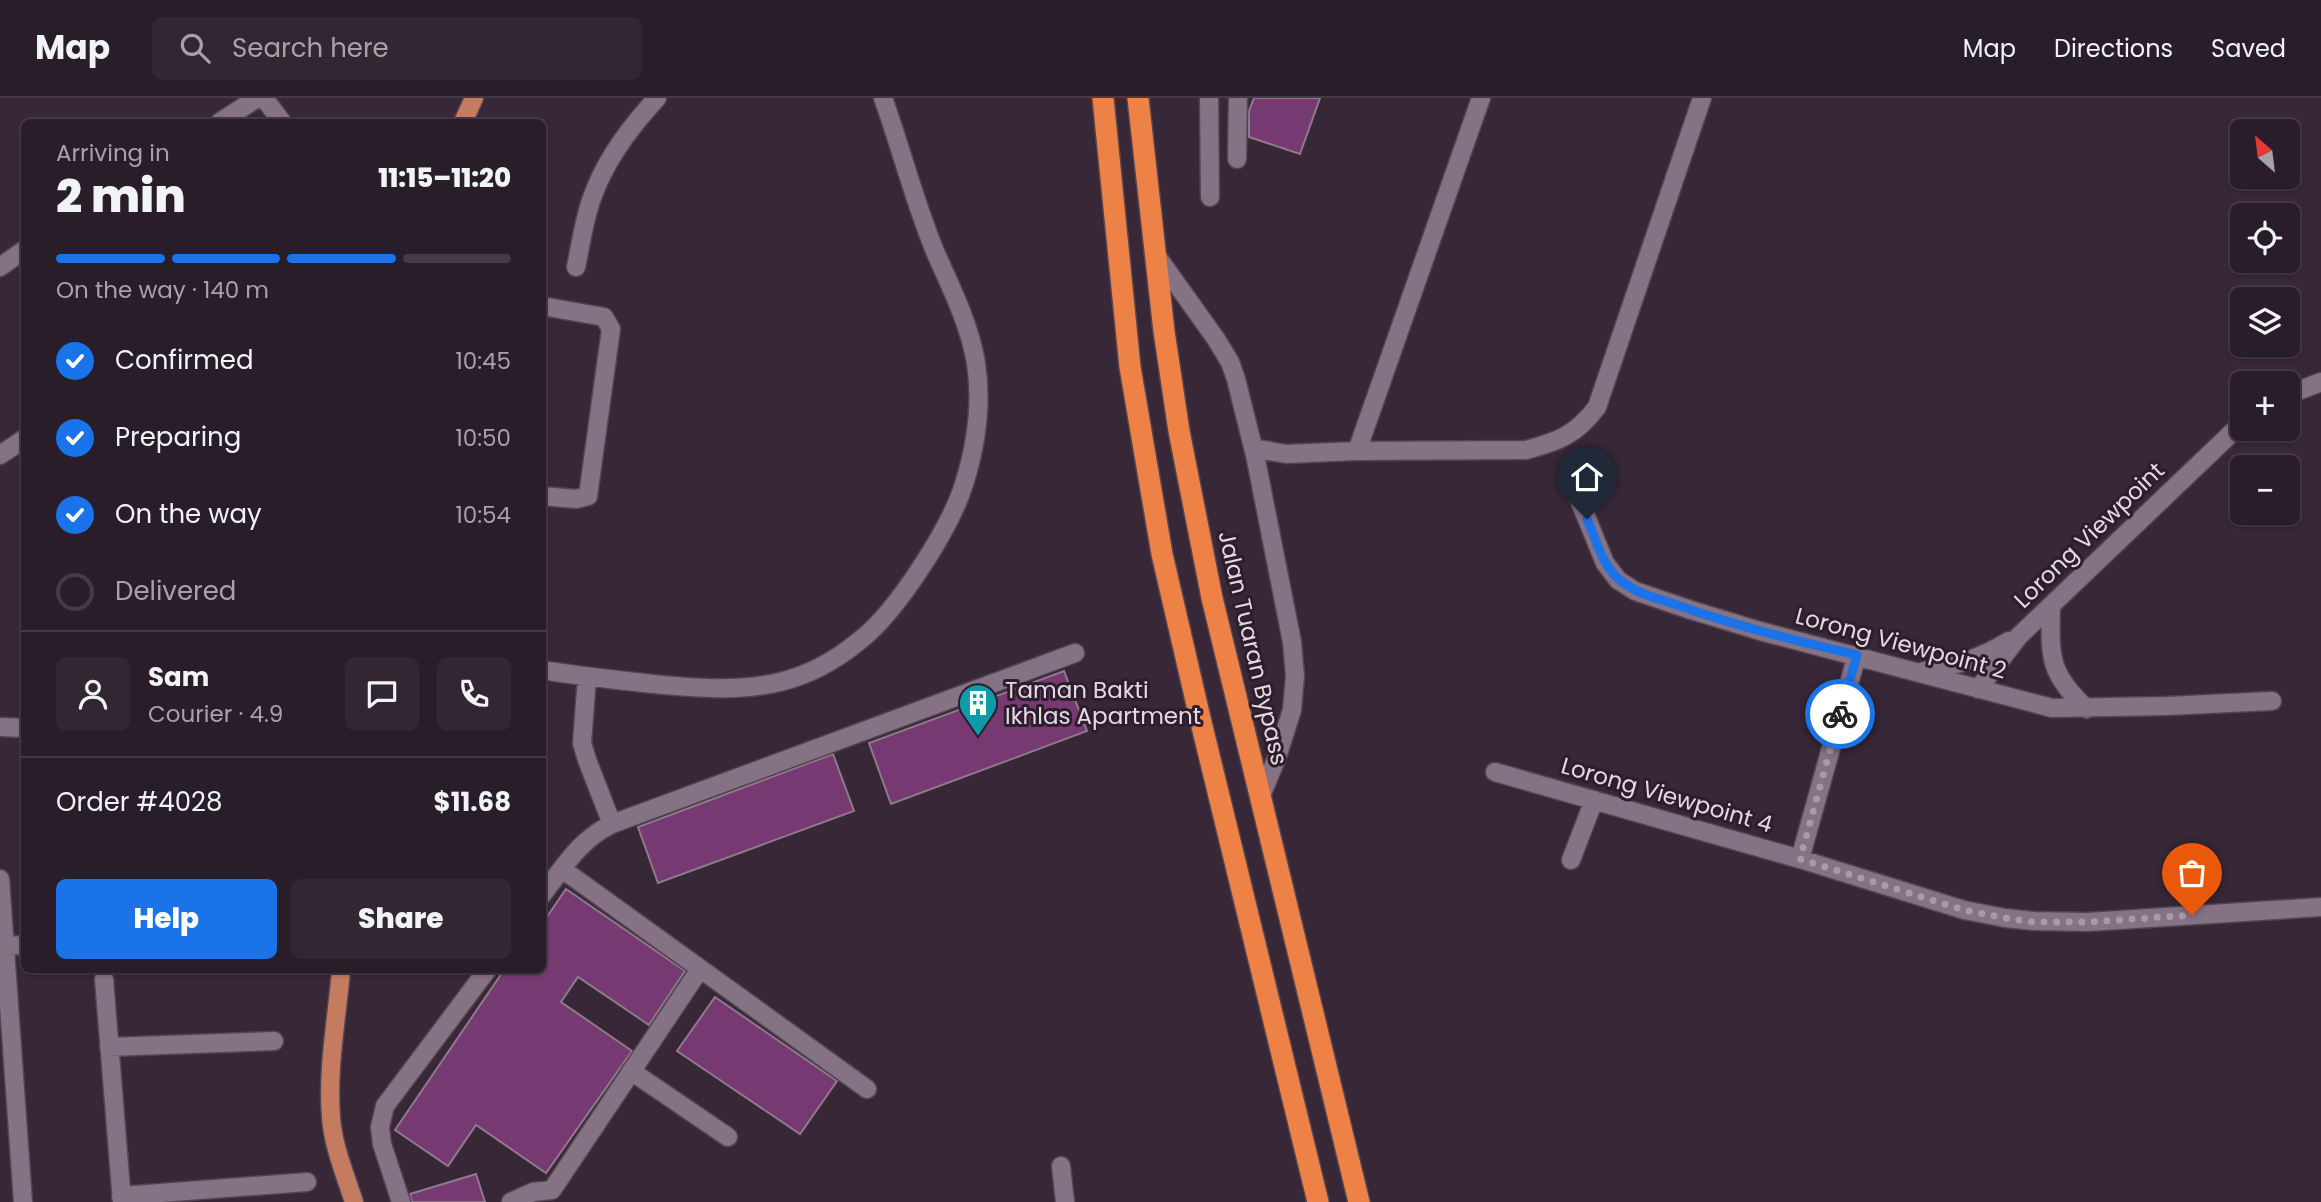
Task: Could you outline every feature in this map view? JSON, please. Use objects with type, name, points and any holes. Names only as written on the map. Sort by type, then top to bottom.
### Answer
[{"type":"highway","points":[[1103,98],[1129,367],[1162,554],[1318,1202]]},
{"type":"highway","name":"Jalan Tuaran Bypass","points":[[1138,98],[1154,252],[1182,444],[1212,598],[1359,1202]]},
{"type":"main road","points":[[464,119],[474,98]]},
{"type":"main road","points":[[341,973],[331,1083],[331,1118],[335,1142],[354,1202]]},
{"type":"street","points":[[225,119],[257,98]]},
{"type":"street","points":[[264,98],[280,119]]},
{"type":"street","points":[[576,267],[592,198],[605,170],[617,147],[657,98]]},
{"type":"street","points":[[546,671],[709,689],[744,689],[781,682],[813,671],[862,640],[923,565],[947,524],[964,486],[974,449],[978,404],[976,365],[968,329],[922,216],[883,98]]},
{"type":"street","points":[[1209,98],[1210,197]]},
{"type":"street","points":[[1237,159],[1238,98]]},
{"type":"street","points":[[1357,451],[1481,98]]},
{"type":"street","points":[[1253,448],[1286,454],[1526,450],[1548,444],[1584,424],[1597,407],[1702,98]]},
{"type":"street","points":[[0,267],[21,252]]},
{"type":"street","points":[[1154,252],[1230,362],[1253,448],[1292,642],[1295,676],[1292,710],[1260,798]]},
{"type":"street","points":[[546,307],[604,317],[611,329],[588,496],[576,499],[546,496]]},
{"type":"street","points":[[2300,390],[2321,382]]},
{"type":"street","name":"Lorong Viewpoint","points":[[1978,689],[2019,636],[2230,435]]},
{"type":"street","points":[[0,455],[21,441]]},
{"type":"street","points":[[1258,471],[1286,454]]},
{"type":"street","name":"Lorong Viewpoint 2","points":[[1578,497],[1605,563],[1618,580],[1635,591],[1748,627],[2052,708],[2087,709],[2272,701]]},
{"type":"street","points":[[2051,607],[2050,642],[2054,665],[2062,682],[2087,709]]},
{"type":"street","points":[[1917,672],[1970,662],[2019,636]]},
{"type":"street","points":[[546,890],[583,842],[612,824],[1075,653]]},
{"type":"street","points":[[1800,859],[1857,655]]},
{"type":"street","points":[[587,677],[582,743],[612,824]]},
{"type":"street","points":[[0,727],[21,728]]},
{"type":"street","name":"Lorong Viewpoint 4","points":[[1495,772],[1800,859],[1964,910],[2034,922],[2088,922],[2321,906]]},
{"type":"street","points":[[1572,860],[1594,800]]},
{"type":"street","points":[[562,869],[867,1089]]},
{"type":"street","points":[[0,879],[23,1202]]},
{"type":"street","points":[[6,946],[21,945]]},
{"type":"street","points":[[512,1202],[533,1192],[554,1196],[631,1071],[700,969]]},
{"type":"street","points":[[401,1202],[382,1144],[380,1127],[385,1107],[485,973]]},
{"type":"street","points":[[104,979],[122,1199],[307,1182]]},
{"type":"street","points":[[109,1048],[274,1041]]},
{"type":"street","points":[[631,1071],[728,1137]]},
{"type":"street","points":[[1061,1166],[1065,1202]]},
{"type":"building","points":[[1254,98],[1320,98],[1300,154],[1249,137],[1249,111]]},
{"type":"building","name":"Taman Bakti Ikhlas Apartment","points":[[1064,671],[1087,731],[891,804],[869,743]]},
{"type":"building","points":[[833,754],[854,811],[658,883],[638,827]]},
{"type":"building","points":[[566,889],[685,971],[649,1025],[578,977],[561,1002],[632,1051],[546,1173],[476,1125],[448,1166],[395,1130],[502,973],[546,973],[546,918]]},
{"type":"building","points":[[715,997],[837,1081],[800,1134],[677,1051]]},
{"type":"building","points":[[476,1174],[485,1202],[412,1202],[410,1194]]},
{"type":"way so far","points":[[1840,714],[1800,859],[1964,910],[2005,918],[2034,922],[2088,922],[2192,915]]},
{"type":"place","name":"Taman Bakti Ikhlas Apartment","points":[[978,737]]},
{"type":"route","points":[[1587,519],[1605,563],[1618,580],[1635,591],[1760,631],[1857,655],[1840,714]]}]
